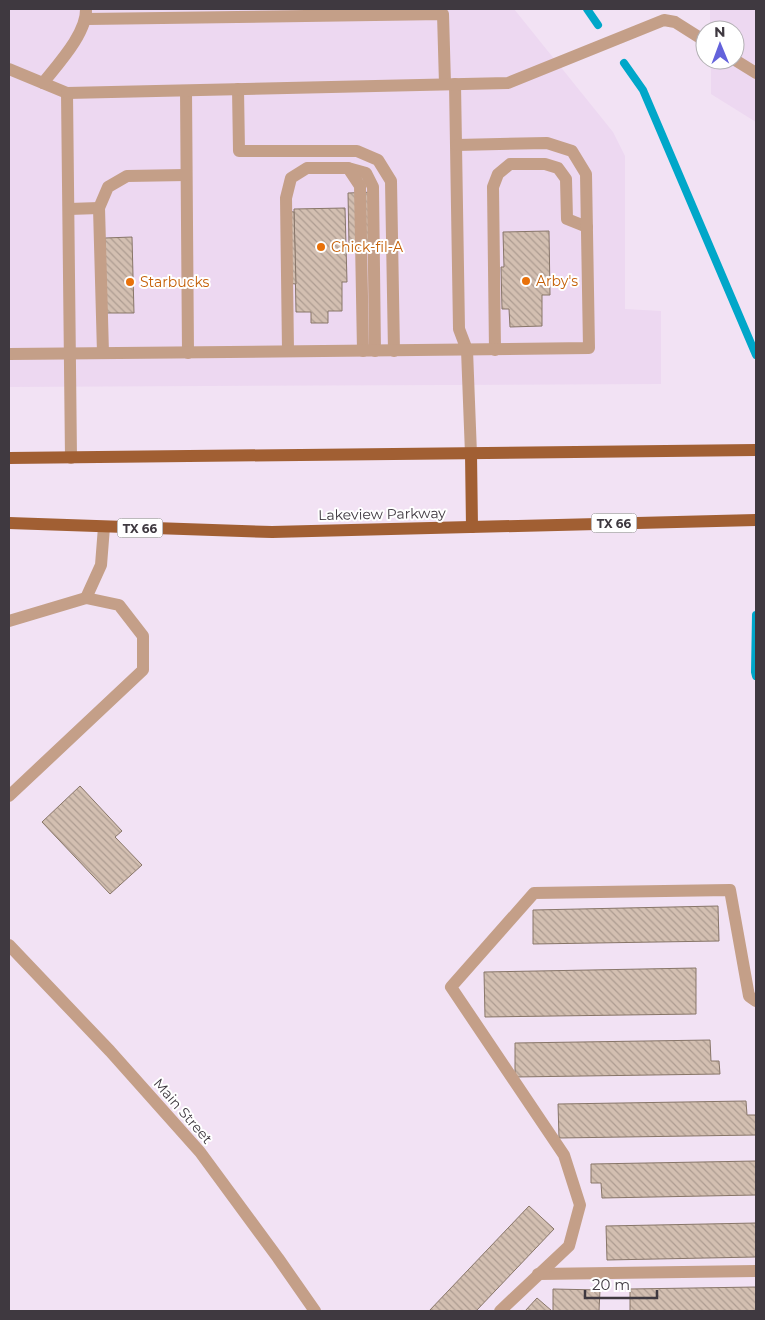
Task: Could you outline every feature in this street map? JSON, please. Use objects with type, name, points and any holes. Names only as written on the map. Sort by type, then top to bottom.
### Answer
[{"type":"main road","points":[[9,458],[756,450]]},
{"type":"main road","points":[[470,454],[472,527]]},
{"type":"main road","name":"Lakeview Parkway","points":[[9,523],[272,532],[756,520]]},
{"type":"street","points":[[43,83],[69,49],[86,14],[443,14],[457,145],[460,329],[467,350],[470,454]]},
{"type":"street","points":[[9,69],[67,93],[508,83],[664,20],[674,22],[695,35]]},
{"type":"street","points":[[745,66],[756,73]]},
{"type":"street","points":[[238,89],[239,151],[357,151],[378,160],[391,182],[394,351]]},
{"type":"street","points":[[186,91],[188,353]]},
{"type":"street","points":[[67,93],[71,458]]},
{"type":"street","points":[[9,354],[589,348],[586,174],[572,151],[547,143],[457,145]]},
{"type":"street","points":[[495,350],[493,187],[498,174],[510,164],[545,164],[558,168],[566,179],[567,219],[587,227]]},
{"type":"street","points":[[288,351],[286,198],[291,178],[307,168],[348,168],[360,186],[369,351]]},
{"type":"street","points":[[103,353],[99,208],[108,187],[128,176],[186,175]]},
{"type":"street","points":[[69,209],[99,208]]},
{"type":"street","points":[[86,598],[101,565],[104,527]]},
{"type":"street","points":[[9,621],[86,598],[119,604],[143,636],[143,670],[9,796]]},
{"type":"street","points":[[500,1311],[569,1246],[580,1205],[564,1155],[451,987],[534,893],[730,890],[748,996],[756,1001]]},
{"type":"street","name":"Main Street","points":[[9,946],[110,1051],[200,1152],[316,1311]]},
{"type":"street","points":[[538,1274],[756,1271]]},
{"type":"shaded area","points":[[9,9],[514,9],[613,132],[625,156],[625,309],[661,311],[661,384],[9,387]]},
{"type":"shaded area","points":[[710,9],[756,9],[756,122],[711,94],[711,70],[745,70],[745,20],[710,20]]},
{"type":"building","points":[[376,192],[378,245],[349,245],[348,193]]},
{"type":"building","name":"Chick-fil-A","points":[[345,208],[347,282],[342,282],[342,311],[328,311],[328,323],[311,323],[311,312],[296,312],[294,209]]},
{"type":"building","points":[[285,211],[294,212],[296,284],[286,283]]},
{"type":"building","name":"Arby's","points":[[549,231],[550,295],[542,295],[542,326],[510,327],[509,309],[502,309],[501,267],[504,267],[503,232]]},
{"type":"building","points":[[132,237],[134,313],[106,313],[105,238]]},
{"type":"building","points":[[80,786],[122,831],[115,837],[142,865],[110,894],[42,822]]},
{"type":"building","points":[[718,906],[719,941],[533,944],[533,910]]},
{"type":"building","points":[[696,968],[696,1014],[485,1017],[484,972]]},
{"type":"building","points":[[710,1040],[711,1061],[719,1061],[720,1074],[515,1077],[515,1043]]},
{"type":"building","points":[[746,1101],[747,1115],[756,1115],[756,1135],[559,1138],[558,1104]]},
{"type":"building","points":[[756,1161],[756,1195],[602,1198],[601,1183],[591,1183],[591,1164]]},
{"type":"building","points":[[529,1206],[554,1229],[476,1311],[429,1311]]},
{"type":"building","points":[[756,1223],[756,1257],[607,1260],[606,1226]]},
{"type":"building","points":[[756,1287],[756,1311],[630,1311],[630,1289]]},
{"type":"building","points":[[553,1289],[600,1290],[599,1311],[553,1311]]},
{"type":"building","points":[[537,1298],[552,1311],[525,1311]]},
{"type":"waterway","points":[[587,9],[598,25]]},
{"type":"waterway","points":[[624,63],[643,90],[756,355]]},
{"type":"waterway","points":[[756,615],[756,676]]},
{"type":"place","name":"Chick-fil-A","points":[[321,247]]},
{"type":"place","name":"Arby's","points":[[526,281]]},
{"type":"place","name":"Starbucks","points":[[130,282]]}]
